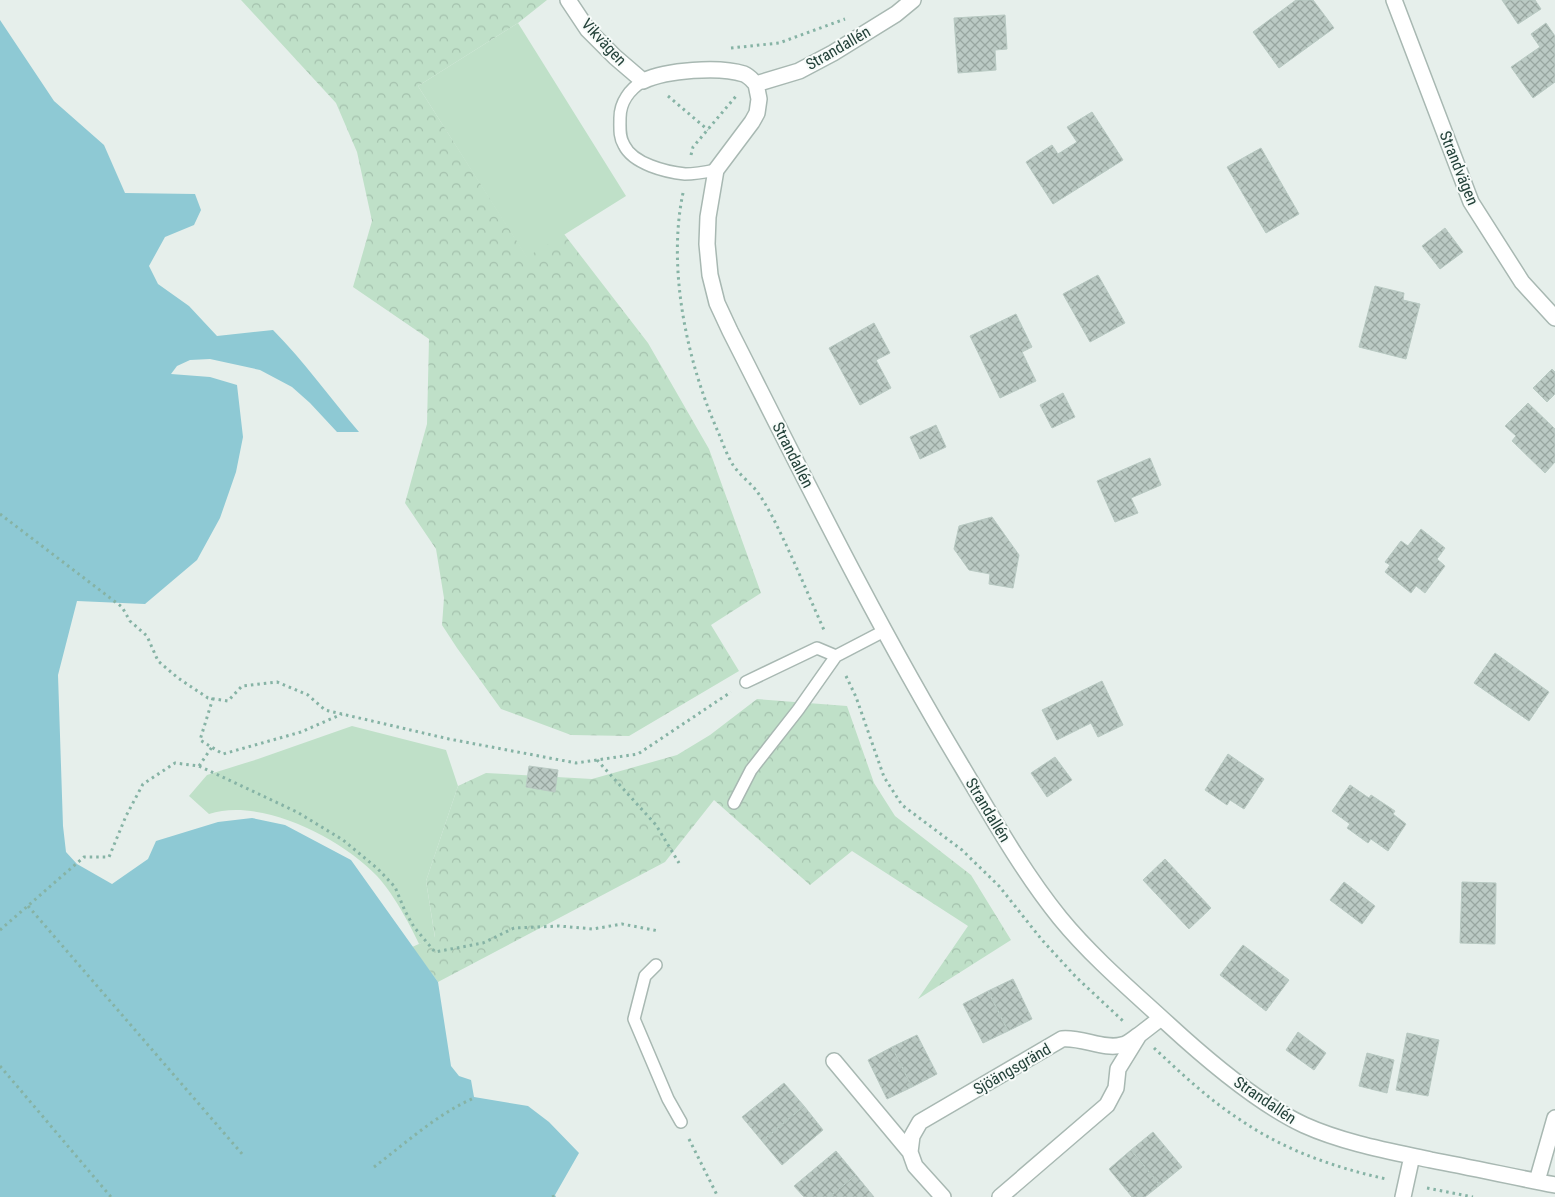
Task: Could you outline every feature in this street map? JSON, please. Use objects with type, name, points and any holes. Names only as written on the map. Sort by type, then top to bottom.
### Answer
[{"type":"street","name":"Vikvägen","points":[[568,0],[588,30],[614,57],[643,81]]},
{"type":"street","name":"Strandallén","points":[[913,0],[896,14],[824,58],[799,71],[756,84],[759,99],[757,113],[716,170],[708,217],[707,244],[710,275],[717,303],[884,631],[940,730],[1028,873],[1059,917],[1092,955],[1190,1044],[1258,1098],[1301,1124],[1358,1144],[1555,1185]]},
{"type":"street","name":"Strandvägen","points":[[1394,0],[1471,202],[1522,282],[1555,318]]},
{"type":"street","points":[[643,81],[653,76],[698,70],[722,70],[743,74],[756,84]]},
{"type":"street","name":"Sjöängsgränd","points":[[910,1152],[912,1136],[920,1122],[1062,1039],[1073,1038],[1112,1047],[1124,1045],[1161,1018]]},
{"type":"street","name":"Sjöängsgränd","points":[[1000,1197],[1106,1105],[1116,1088],[1118,1069],[1139,1035]]},
{"type":"street","points":[[834,1061],[910,1152],[915,1166],[943,1197]]},
{"type":"street","points":[[1537,1182],[1555,1118]]},
{"type":"street","points":[[1403,1197],[1412,1156]]},
{"type":"lane","points":[[643,81],[635,86],[626,96],[620,111],[620,132],[624,146],[640,161],[662,170],[687,174],[716,170]]},
{"type":"lane","points":[[734,803],[751,770],[798,710],[836,656],[884,631]]},
{"type":"lane","points":[[746,682],[817,648],[836,656]]},
{"type":"lane","points":[[656,965],[645,976],[634,1019],[668,1100],[680,1122]]},
{"type":"path","points":[[731,48],[780,43],[853,16]]},
{"type":"path","points":[[643,81],[663,92],[708,130]]},
{"type":"path","points":[[0,514],[122,607],[130,621],[148,636],[158,660],[178,678],[208,698],[228,700],[242,686],[277,682],[308,695],[325,710],[449,739],[576,763],[638,754],[746,682]]},
{"type":"path","points":[[213,698],[200,740],[223,754],[302,732],[342,714]]},
{"type":"path","points":[[199,766],[212,747]]},
{"type":"path","points":[[597,760],[656,825],[679,863]]},
{"type":"path","points":[[0,930],[84,857],[108,857],[143,784],[175,764],[199,766],[297,812],[343,840],[378,869],[395,887],[404,911],[414,927],[435,952],[483,943],[514,928],[559,926],[593,929],[622,924],[659,931]]},
{"type":"path","points":[[28,906],[243,1156]]},
{"type":"path","points":[[0,1066],[110,1197]]},
{"type":"path","points":[[374,1167],[459,1104],[474,1098]]},
{"type":"path","points":[[680,1122],[718,1197]]},
{"type":"green space","points":[[241,0],[547,0],[518,23],[418,86],[527,257],[564,234],[648,343],[709,449],[761,593],[711,625],[739,671],[629,736],[571,735],[501,709],[442,625],[444,598],[436,549],[405,503],[427,424],[429,339],[353,287],[372,221],[357,152],[336,103]]},
{"type":"green space","points":[[518,23],[626,196],[527,258],[418,86]]},
{"type":"green space","points":[[757,699],[847,706],[874,783],[895,816],[971,875],[1011,940],[918,999],[968,926],[852,851],[810,885],[714,800],[665,862],[438,982],[412,947],[435,937],[426,881],[458,786],[486,773],[592,779],[677,755],[710,735]]},
{"type":"green space","points":[[352,726],[446,750],[458,786],[426,881],[435,938],[419,944],[411,927],[383,883],[362,862],[343,848],[299,824],[276,816],[252,811],[230,810],[209,814],[189,796],[207,775]]},
{"type":"water","points":[[0,20],[54,101],[104,145],[125,193],[195,194],[201,210],[194,225],[165,237],[149,266],[158,284],[189,306],[217,336],[273,330],[359,432],[337,432],[292,387],[260,370],[210,359],[190,360],[177,366],[171,374],[210,377],[237,385],[243,437],[236,472],[220,518],[197,560],[145,604],[77,601],[58,675],[63,826],[66,852],[77,864],[112,884],[148,859],[156,841],[218,822],[252,818],[285,825],[351,860],[438,982],[451,1066],[459,1076],[471,1080],[474,1097],[528,1106],[549,1122],[579,1153],[555,1195],[556,1197],[0,1197]]},
{"type":"building","points":[[1296,0],[1313,0],[1334,28],[1279,68],[1253,32]]},
{"type":"building","points":[[1502,0],[1535,0],[1541,9],[1518,24]]},
{"type":"building","points":[[1005,15],[1007,49],[995,50],[996,70],[958,73],[954,18]]},
{"type":"building","points":[[1546,23],[1555,36],[1555,82],[1533,98],[1511,67],[1540,47],[1531,34]]},
{"type":"building","points":[[1092,112],[1123,160],[1053,204],[1026,162],[1052,145],[1058,154],[1077,142],[1067,127]]},
{"type":"building","points":[[1261,148],[1299,214],[1266,233],[1227,167]]},
{"type":"building","points":[[1445,228],[1463,252],[1440,269],[1422,246]]},
{"type":"building","points":[[1098,275],[1125,323],[1090,342],[1063,294]]},
{"type":"building","points":[[1375,286],[1404,293],[1403,300],[1420,304],[1406,359],[1359,347]]},
{"type":"building","points":[[1016,314],[1032,347],[1022,352],[1036,381],[1000,398],[970,336]]},
{"type":"building","points":[[874,323],[890,353],[876,360],[891,388],[860,405],[829,348]]},
{"type":"building","points":[[1552,369],[1555,372],[1555,394],[1547,402],[1533,388]]},
{"type":"building","points":[[1063,393],[1075,417],[1052,428],[1040,405]]},
{"type":"building","points":[[1528,403],[1555,429],[1555,462],[1545,473],[1512,441],[1516,436],[1505,426]]},
{"type":"building","points":[[936,425],[946,447],[920,459],[910,437]]},
{"type":"building","points":[[1150,458],[1161,485],[1131,498],[1138,513],[1115,522],[1097,481]]},
{"type":"building","points":[[992,517],[1019,555],[1013,588],[989,584],[990,574],[969,570],[954,549],[959,526]]},
{"type":"building","points":[[1421,529],[1445,548],[1437,559],[1445,566],[1425,593],[1416,586],[1411,593],[1385,572],[1390,565],[1385,562],[1401,541],[1408,546]]},
{"type":"building","points":[[1495,653],[1549,692],[1529,721],[1474,683]]},
{"type":"building","points":[[1102,681],[1123,725],[1098,737],[1091,723],[1057,740],[1042,710]]},
{"type":"building","points":[[1228,754],[1264,779],[1244,809],[1230,800],[1227,805],[1205,790]]},
{"type":"building","points":[[1055,757],[1072,780],[1047,797],[1031,773]]},
{"type":"building","points":[[529,766],[558,770],[555,792],[526,787]]},
{"type":"building","points":[[1350,785],[1369,798],[1371,795],[1395,811],[1393,814],[1406,824],[1388,851],[1371,839],[1368,843],[1347,828],[1350,824],[1332,811]]},
{"type":"building","points":[[1165,859],[1211,908],[1189,929],[1143,880]]},
{"type":"building","points":[[1344,882],[1375,906],[1362,924],[1330,900]]},
{"type":"building","points":[[1462,882],[1496,883],[1495,944],[1460,943]]},
{"type":"building","points":[[1243,945],[1289,980],[1266,1011],[1220,975]]},
{"type":"building","points":[[1013,979],[1032,1019],[1008,1031],[988,991]]},
{"type":"building","points":[[988,991],[1008,1031],[983,1043],[963,1004]]},
{"type":"building","points":[[1298,1032],[1326,1053],[1314,1070],[1286,1050]]},
{"type":"building","points":[[1407,1033],[1439,1040],[1428,1096],[1396,1090]]},
{"type":"building","points":[[917,1035],[937,1074],[912,1087],[892,1047]]},
{"type":"building","points":[[892,1047],[912,1087],[887,1099],[868,1060]]},
{"type":"building","points":[[1367,1053],[1394,1060],[1387,1093],[1359,1086]]},
{"type":"building","points":[[784,1083],[804,1106],[762,1141],[742,1117]]},
{"type":"building","points":[[804,1106],[823,1130],[782,1165],[762,1141]]},
{"type":"building","points":[[1153,1132],[1182,1167],[1160,1185],[1131,1150]]},
{"type":"building","points":[[1131,1150],[1160,1185],[1145,1197],[1132,1197],[1109,1169]]},
{"type":"building","points":[[836,1151],[856,1175],[829,1197],[804,1197],[794,1186]]},
{"type":"building","points":[[856,1175],[874,1197],[829,1197]]}]
